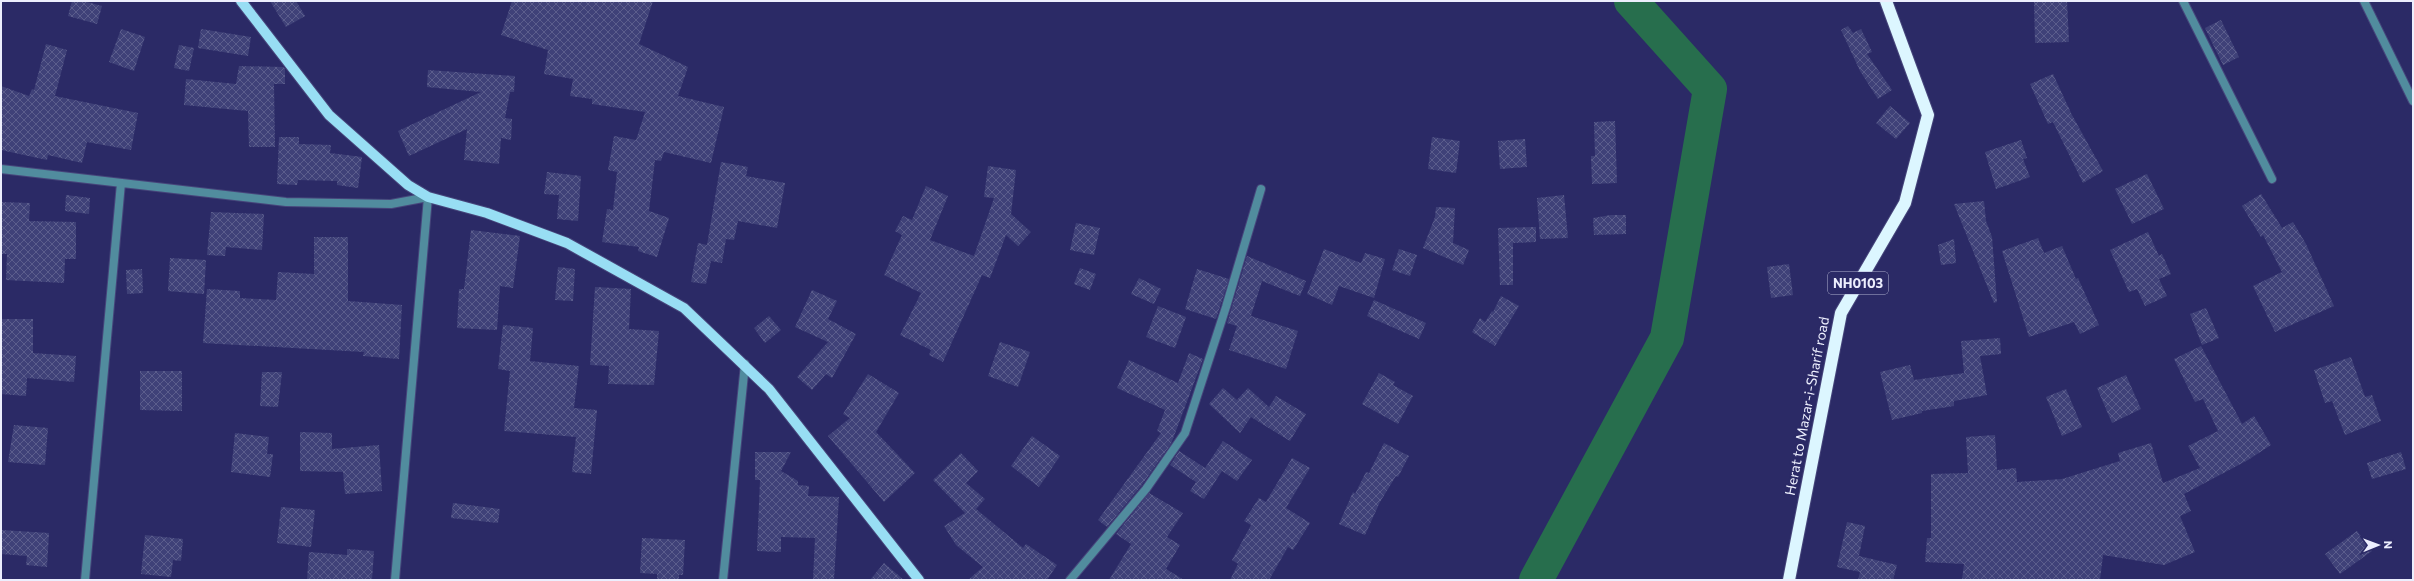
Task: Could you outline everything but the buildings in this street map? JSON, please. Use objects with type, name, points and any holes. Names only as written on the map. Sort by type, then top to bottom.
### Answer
[{"type":"highway","name":"Herat to Mazar-i-Sharif road","points":[[1789,580],[1841,313],[1905,203],[1928,116],[1886,1]]},
{"type":"main road","points":[[242,1],[329,115],[408,185],[428,197],[487,213],[567,243],[684,308],[745,364],[769,389],[919,580]]},
{"type":"street","points":[[2183,1],[2272,179]]},
{"type":"street","points":[[2364,1],[2413,101]]},
{"type":"street","points":[[1,169],[286,202],[391,204],[428,197],[395,580]]},
{"type":"street","points":[[84,580],[121,183]]},
{"type":"street","points":[[1070,580],[1146,489],[1185,433],[1226,307],[1261,189]]},
{"type":"street","points":[[723,580],[745,364]]},
{"type":"waterway","points":[[1536,580],[1667,338],[1710,89],[1631,1]]}]
